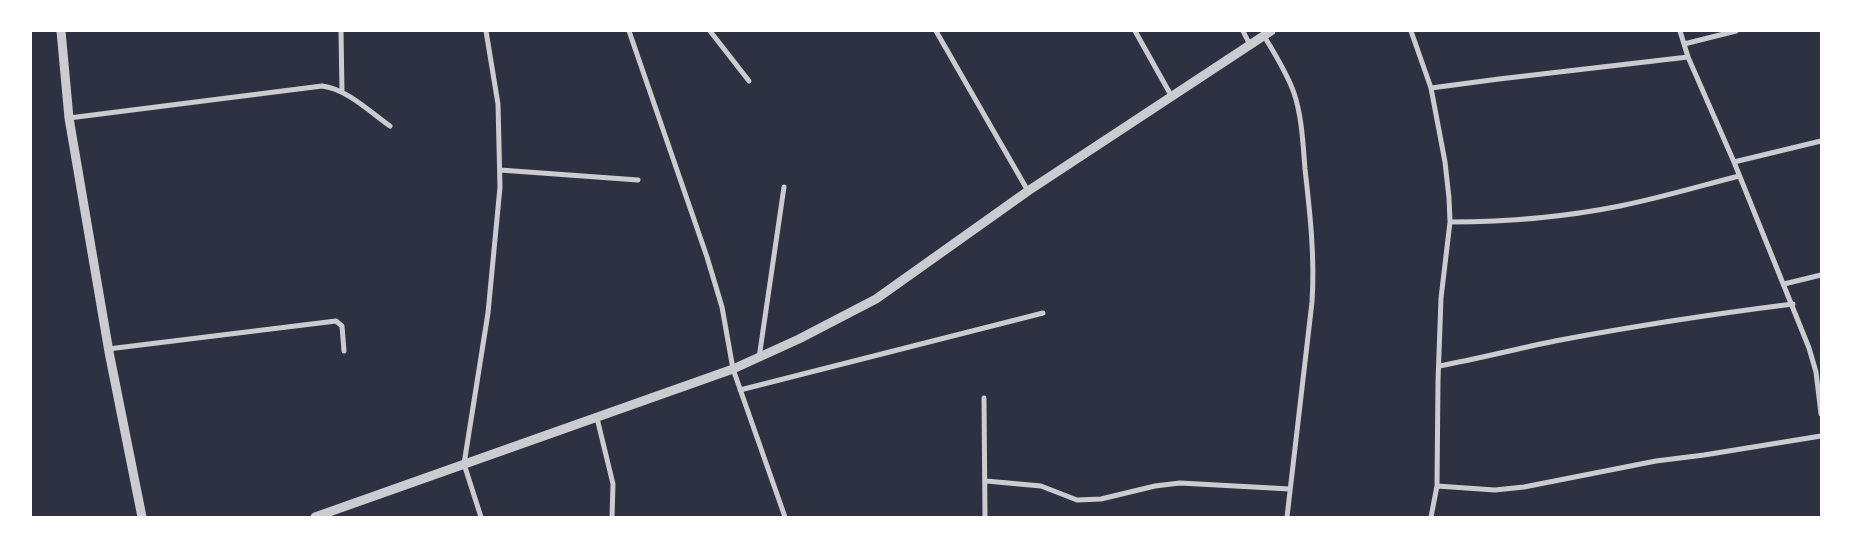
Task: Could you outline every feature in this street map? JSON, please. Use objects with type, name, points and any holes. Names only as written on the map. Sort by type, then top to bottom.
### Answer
[{"type":"street","points":[[61,31],[69,118],[108,349],[142,517]]},
{"type":"street","points":[[341,31],[342,92]]},
{"type":"street","points":[[481,517],[464,464],[488,313],[500,187],[498,104],[486,31]]},
{"type":"street","points":[[629,31],[707,257],[722,308],[733,369],[785,517]]},
{"type":"street","points":[[710,31],[749,81]]},
{"type":"street","points":[[936,31],[1028,191]]},
{"type":"street","points":[[1135,31],[1172,97]]},
{"type":"street","points":[[1243,31],[1250,45]]},
{"type":"street","points":[[1411,31],[1431,88],[1445,162],[1450,222],[1441,298],[1438,366],[1437,486],[1431,517]]},
{"type":"street","points":[[1680,31],[1688,57],[1793,304],[1818,371],[1821,414]]},
{"type":"street","points":[[1684,44],[1736,31]]},
{"type":"street","points":[[315,517],[733,369],[759,358],[876,299],[1028,191],[1267,34],[1294,93],[1301,122],[1314,276],[1287,517]]},
{"type":"street","points":[[1431,88],[1688,57]]},
{"type":"street","points":[[69,118],[322,86],[333,87],[342,92],[390,126]]},
{"type":"street","points":[[1734,162],[1821,141]]},
{"type":"street","points":[[500,170],[638,180]]},
{"type":"street","points":[[1450,222],[1492,222],[1620,206],[1739,176]]},
{"type":"street","points":[[759,358],[784,187]]},
{"type":"street","points":[[1784,284],[1821,274]]},
{"type":"street","points":[[1438,366],[1681,318],[1793,304]]},
{"type":"street","points":[[740,390],[1043,313]]},
{"type":"street","points":[[108,349],[336,321],[342,326],[344,351]]},
{"type":"street","points":[[984,398],[985,517]]},
{"type":"street","points":[[597,418],[613,484],[612,517]]},
{"type":"street","points":[[1437,486],[1495,490],[1524,487],[1656,461],[1821,436]]},
{"type":"street","points":[[986,480],[1041,486],[1076,500],[1101,499],[1155,486],[1180,483],[1290,489]]}]
